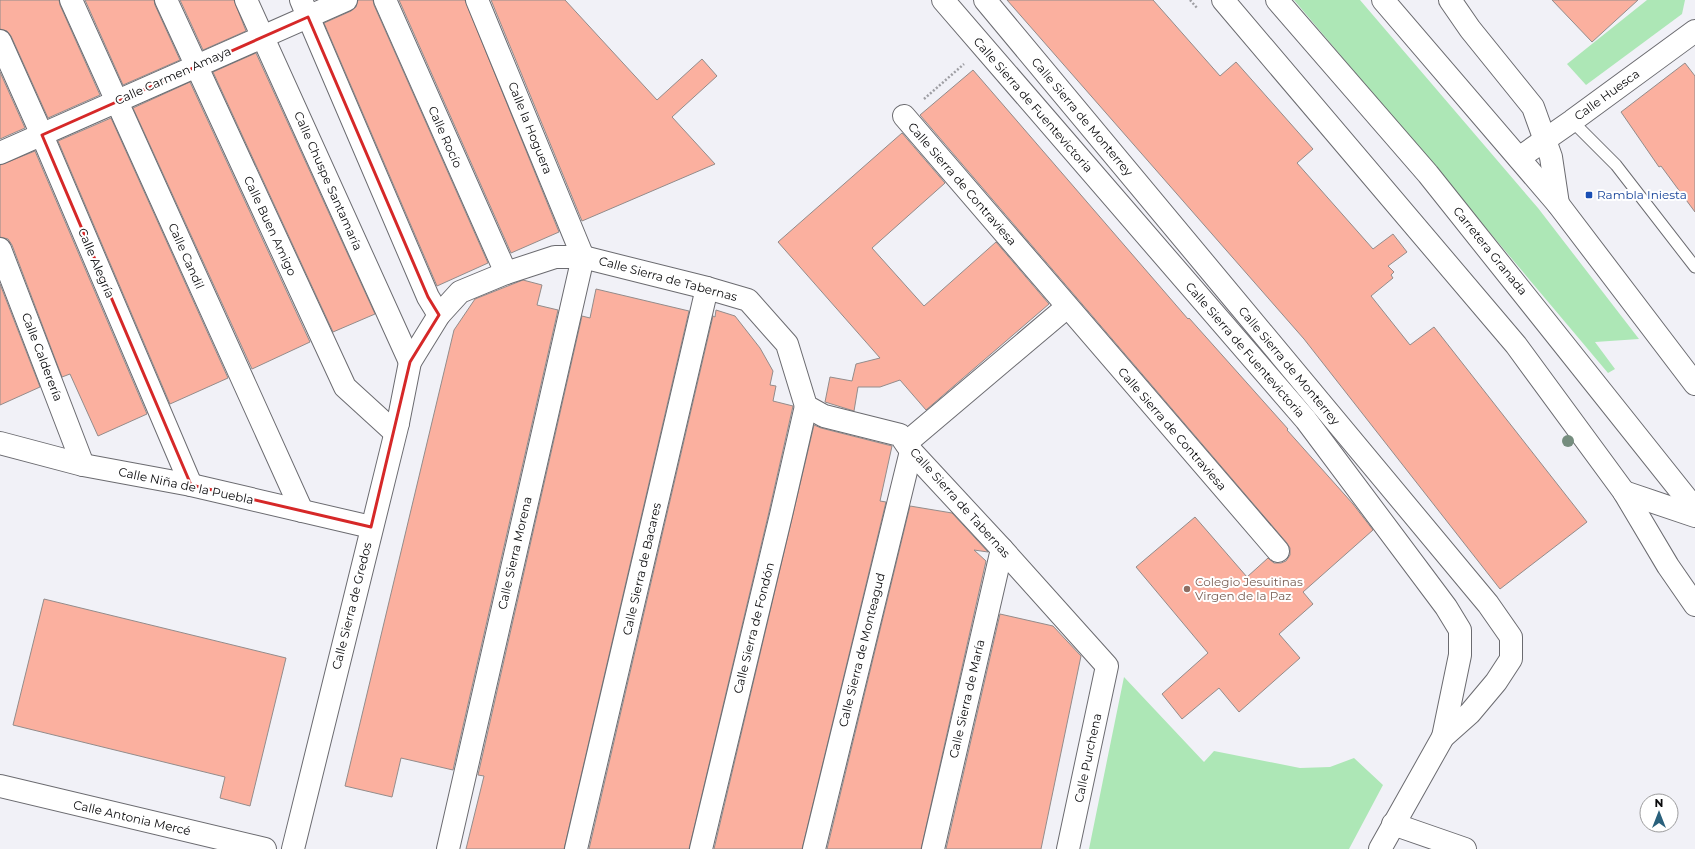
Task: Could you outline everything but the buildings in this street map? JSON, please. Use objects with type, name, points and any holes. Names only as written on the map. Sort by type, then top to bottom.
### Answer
[{"type":"street","name":"Calle Candil","points":[[71,0],[302,511]]},
{"type":"street","name":"Calle Buen Amigo","points":[[166,0],[345,387],[390,429],[398,423]]},
{"type":"street","name":"Calle Chuspe Santamaría","points":[[246,0],[410,362]]},
{"type":"street","name":"Calle Carmen Amaya","points":[[0,153],[262,37],[304,9],[346,0]]},
{"type":"street","name":"Calle Rocío","points":[[385,0],[506,273]]},
{"type":"street","name":"Calle la Hoguera","points":[[477,0],[583,257]]},
{"type":"street","name":"Calle Sierra de Fuentevictoria","points":[[943,0],[1306,420],[1446,607],[1460,630],[1460,655],[1443,737]]},
{"type":"street","name":"Calle Sierra de Monterrey","points":[[985,0],[1488,604],[1510,638],[1510,659],[1496,682],[1470,713],[1443,737]]},
{"type":"street","points":[[1223,0],[1516,345],[1624,492],[1668,566],[1695,604]]},
{"type":"street","name":"Carretera Granada","points":[[1277,0],[1428,174],[1695,508]]},
{"type":"street","points":[[1383,0],[1558,204],[1687,364],[1695,384]]},
{"type":"street","points":[[1450,0],[1470,29],[1533,106],[1551,157],[1558,204]]},
{"type":"street","points":[[304,9],[428,297],[439,315]]},
{"type":"street","name":"Calle Huesca","points":[[1519,158],[1695,32]]},
{"type":"street","name":"Calle Alegría","points":[[0,42],[42,135],[191,485]]},
{"type":"street","name":"Calle Sierra de Contraviesa","points":[[904,116],[1278,552]]},
{"type":"street","name":"Calle Calderería","points":[[0,249],[83,466]]},
{"type":"street","name":"Calle Sierra de Tabernas","points":[[410,362],[439,315],[460,292],[506,273],[555,257],[583,257],[707,288],[748,300],[787,344],[806,406],[824,416],[900,435],[908,447],[1107,666]]},
{"type":"street","name":"Calle Sierra Morena","points":[[448,849],[583,257]]},
{"type":"street","name":"Calle Sierra de Bacares","points":[[576,849],[707,288]]},
{"type":"street","points":[[908,447],[1067,306]]},
{"type":"street","name":"Calle Sierra de Gredos","points":[[293,849],[398,423],[410,362]]},
{"type":"street","name":"Calle Sierra de Fondón","points":[[701,849],[780,522],[806,406]]},
{"type":"street","name":"Calle Niña de la Puebla","points":[[0,444],[83,466],[191,485],[372,527]]},
{"type":"street","name":"Calle Sierra de Monteagud","points":[[814,849],[908,447]]},
{"type":"street","points":[[1624,492],[1695,516]]},
{"type":"street","name":"Calle Sierra de María","points":[[933,849],[1002,549]]},
{"type":"street","name":"Calle Purchena","points":[[1068,849],[1107,666]]},
{"type":"street","points":[[1380,849],[1443,737]]},
{"type":"street","name":"Calle Antonia Mercé","points":[[0,786],[265,849]]},
{"type":"street","points":[[1393,824],[1465,849]]},
{"type":"lane","points":[[1572,121],[1616,166],[1695,267]]},
{"type":"path","points":[[904,116],[984,47]]},
{"type":"highlighted area","points":[[308,17],[428,297],[439,315],[410,362],[371,527],[191,485],[42,135]]},
{"type":"green space","points":[[1294,0],[1360,0],[1538,208],[1639,339],[1595,342],[1615,369],[1608,373]]},
{"type":"green space","points":[[1647,0],[1685,0],[1682,14],[1586,85],[1567,64]]},
{"type":"green space","points":[[1124,677],[1204,762],[1214,751],[1300,768],[1330,767],[1354,758],[1383,785],[1349,849],[1089,849]]},
{"type":"place","name":"Rambla Iniesta","points":[[1589,195]]},
{"type":"place","name":"Colegio Jesuitinas Virgen de la Paz","points":[[1187,589]]}]
